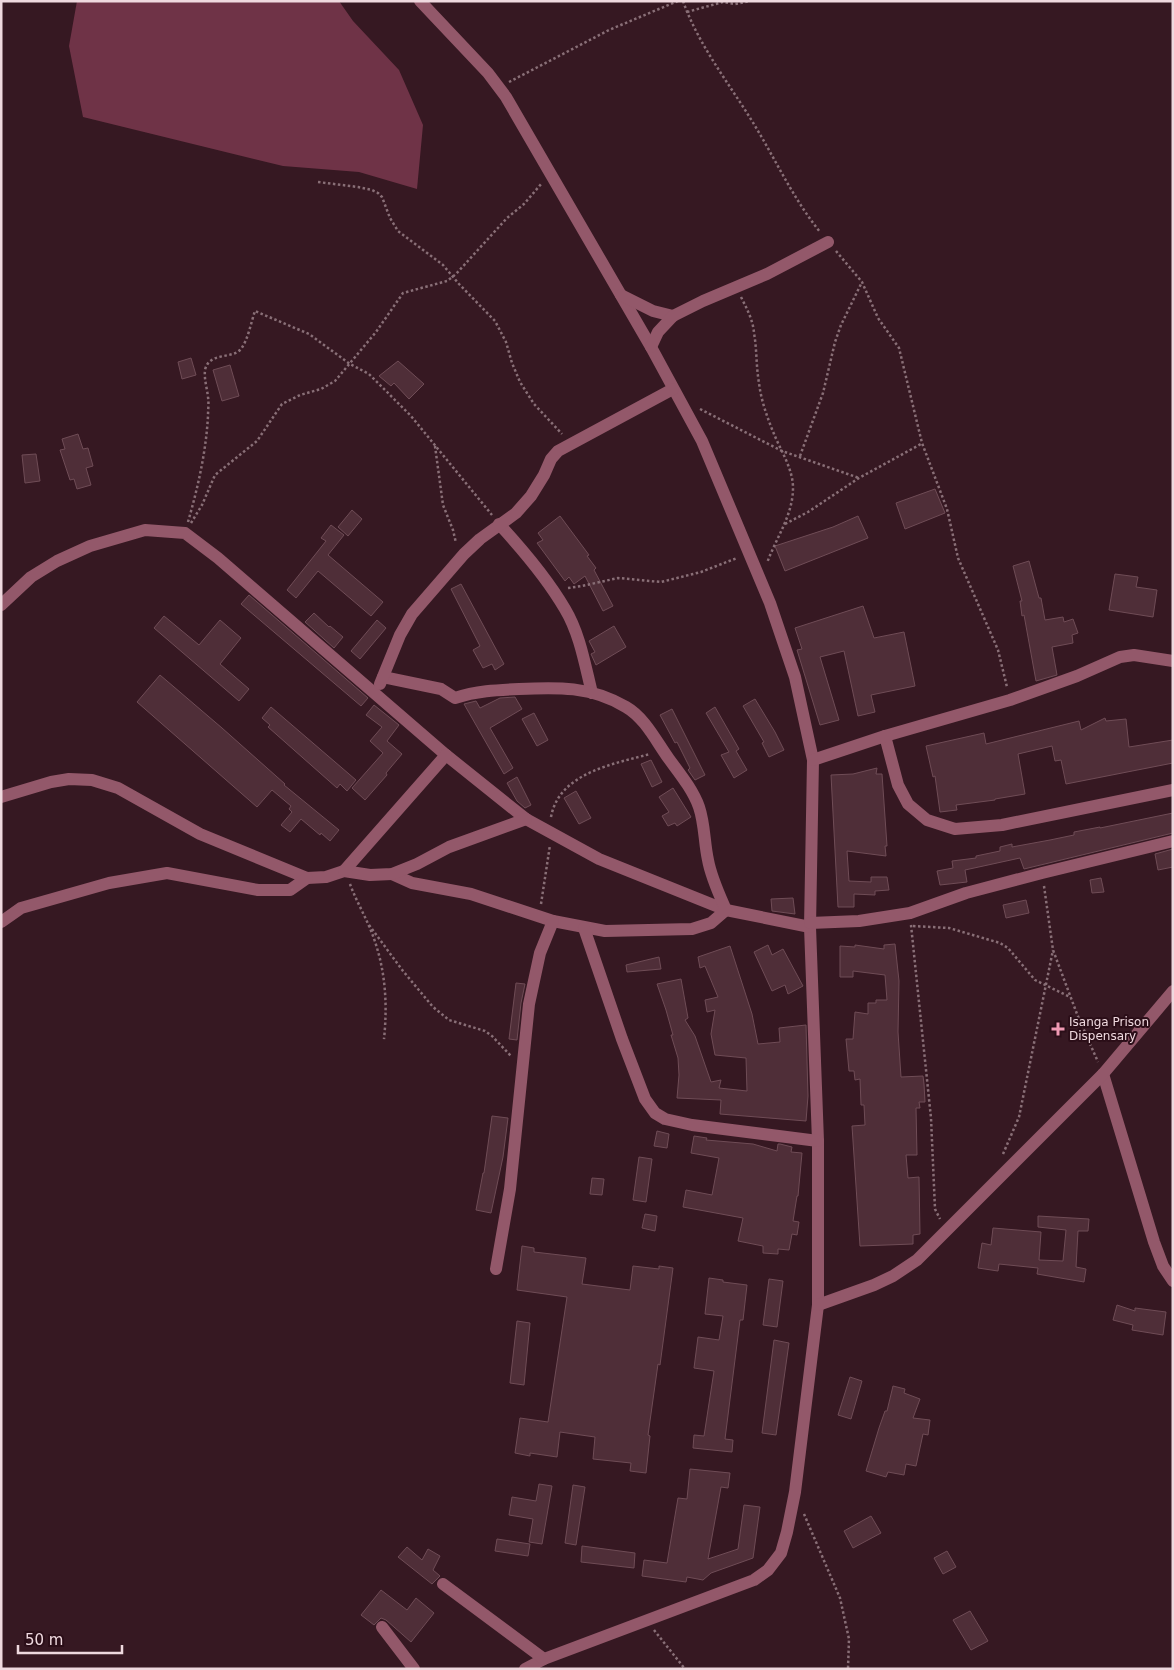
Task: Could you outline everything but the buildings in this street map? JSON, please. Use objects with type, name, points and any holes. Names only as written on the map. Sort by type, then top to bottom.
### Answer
[{"type":"street","points":[[420,1],[488,73],[506,97],[651,347],[702,441],[770,603],[795,677],[813,760],[810,925],[818,1141],[818,1305],[795,1492],[781,1553],[768,1570],[754,1580],[544,1659],[524,1669]]},
{"type":"street","points":[[651,347],[658,332],[673,316],[767,274],[828,242]]},
{"type":"street","points":[[621,295],[652,311],[673,316]]},
{"type":"street","points":[[375,693],[400,635],[412,614],[459,559],[480,539],[516,513],[531,496],[551,459],[558,451],[676,393]]},
{"type":"street","points":[[499,524],[515,541],[566,610],[584,658],[592,693]]},
{"type":"street","points":[[1,605],[31,577],[57,561],[90,546],[145,530],[185,533],[218,558],[446,756],[526,819],[599,859],[654,879],[726,910],[810,925],[859,921],[911,920],[966,893],[1173,841]]},
{"type":"street","points":[[813,760],[885,736],[1010,700],[1077,676],[1127,655],[1173,661]]},
{"type":"street","points":[[383,677],[442,689],[455,698],[472,692],[547,687],[569,688],[592,693],[627,707],[639,718],[692,792],[699,806],[704,825],[708,862],[726,910]]},
{"type":"street","points":[[885,736],[898,785],[908,804],[927,820],[955,829],[1002,825],[1173,790]]},
{"type":"street","points":[[344,871],[446,756]]},
{"type":"street","points":[[1,797],[51,782],[69,779],[92,780],[118,788],[200,834],[307,878],[326,876],[344,871],[370,875],[392,874],[418,864],[449,847],[526,819]]},
{"type":"street","points":[[1,922],[21,908],[109,883],[167,873],[258,890],[290,890],[307,878]]},
{"type":"street","points":[[392,874],[412,883],[471,894],[554,921],[605,931],[692,929],[711,922],[726,910]]},
{"type":"street","points":[[496,1269],[510,1189],[529,1004],[540,953],[554,921]]},
{"type":"street","points":[[584,928],[622,1039],[645,1099],[655,1114],[665,1119],[692,1125],[818,1141]]},
{"type":"street","points":[[818,1305],[874,1285],[893,1276],[917,1260],[1103,1074],[1173,991]]},
{"type":"street","points":[[1103,1074],[1154,1242],[1163,1266],[1173,1281]]},
{"type":"street","points":[[443,1584],[544,1659]]},
{"type":"street","points":[[382,1627],[414,1669]]},
{"type":"path","points":[[499,87],[609,30],[678,1]]},
{"type":"path","points":[[683,1],[714,61],[762,138],[787,184],[828,242],[842,256],[862,282],[878,318],[899,348],[922,443],[947,509],[958,558],[998,650],[1010,700]]},
{"type":"path","points":[[687,12],[723,2],[735,4],[750,1]]},
{"type":"path","points":[[185,533],[202,505],[214,475],[257,441],[282,404],[335,381],[376,332],[403,293],[447,281],[453,277],[507,218],[524,204],[551,174]]},
{"type":"path","points":[[318,182],[372,190],[382,197],[390,218],[398,231],[434,257],[495,321],[502,331],[514,368],[526,391],[543,414],[571,443]]},
{"type":"path","points":[[800,456],[823,393],[841,324],[862,282]]},
{"type":"path","points":[[736,287],[752,323],[762,399],[788,465],[793,486],[785,524],[767,565]]},
{"type":"path","points":[[185,533],[203,466],[208,405],[205,368],[209,362],[217,357],[240,350],[245,342],[255,311],[308,334],[350,364],[370,374],[412,416],[499,524]]},
{"type":"path","points":[[676,393],[782,451],[859,478]]},
{"type":"path","points":[[785,524],[808,512],[859,478],[922,443]]},
{"type":"path","points":[[435,445],[443,505],[453,530],[459,559]]},
{"type":"path","points":[[551,588],[582,586],[618,578],[661,582],[701,572],[749,553]]},
{"type":"path","points":[[540,916],[551,832],[550,823],[554,805],[569,786],[600,768],[663,751]]},
{"type":"path","points":[[344,871],[369,925],[385,979],[386,1014],[384,1039]]},
{"type":"path","points":[[1042,873],[1054,950],[1071,998],[1103,1074]]},
{"type":"path","points":[[942,1223],[935,1210],[931,1118],[911,920],[992,940],[1008,948],[1032,977],[1071,998]]},
{"type":"path","points":[[369,925],[433,1007],[449,1020],[478,1028],[492,1036],[522,1068]]},
{"type":"path","points":[[1000,1162],[1019,1117],[1054,950]]},
{"type":"path","points":[[795,1492],[840,1598],[849,1639],[848,1669]]},
{"type":"path","points":[[647,1621],[685,1669]]},
{"type":"shaded area","points":[[77,1],[339,1],[353,21],[399,70],[423,125],[417,189],[359,172],[283,166],[83,117],[69,46]]},
{"type":"place","name":"Isanga Prison Dispensary","points":[[1058,1029]]}]
